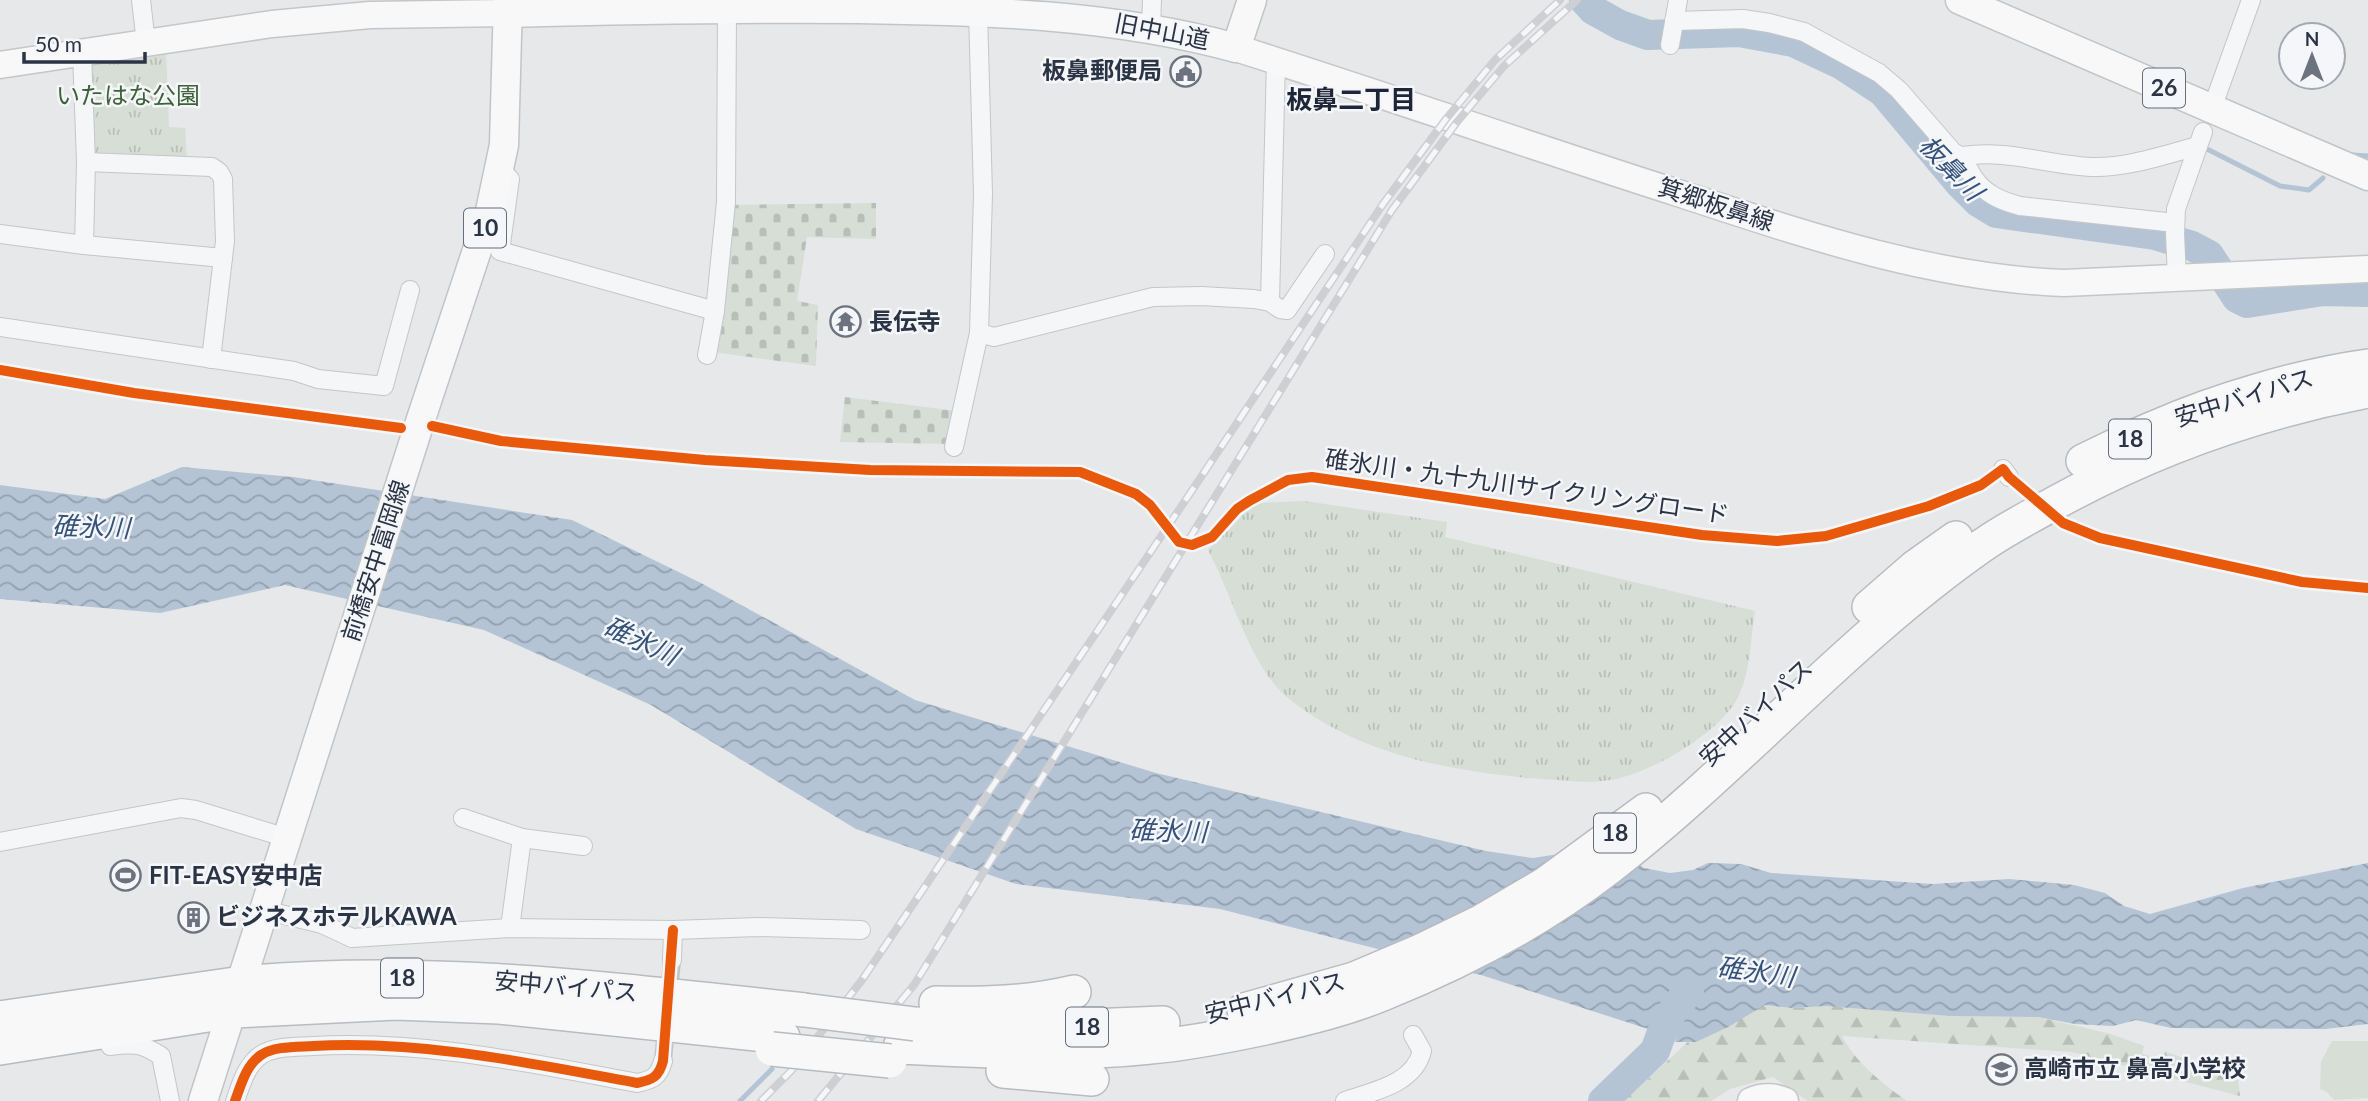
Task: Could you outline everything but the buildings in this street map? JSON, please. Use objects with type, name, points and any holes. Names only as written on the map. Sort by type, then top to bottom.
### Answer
[{"type":"highway","name":"安中バイパス","points":[[907,1034],[1155,1024],[1258,1008],[1354,979],[1418,952],[1482,921],[1545,884],[1681,784],[1854,620],[1915,567],[2024,494],[2083,461],[2158,426],[2279,386],[2322,374],[2368,366]]},
{"type":"highway","name":"安中バイパス","points":[[0,1018],[238,997],[655,1009],[811,1003],[907,1034],[1013,1053],[1152,1047],[1301,1020],[1382,995],[1440,969],[1551,907],[1609,868],[1693,797],[1884,624],[1986,542],[2097,480],[2160,451],[2297,405],[2368,391]]},
{"type":"highway","points":[[655,1009],[778,1043],[907,1034],[1002,1004],[1040,1000],[1074,992]]},
{"type":"highway","name":"安中バイパス","points":[[0,1048],[111,1038],[238,997]]},
{"type":"highway","points":[[907,1034],[1092,1079]]},
{"type":"main road","points":[[1236,48],[1252,0]]},
{"type":"main road","name":"26","points":[[1960,0],[2368,176]]},
{"type":"main road","name":"旧中山道","points":[[0,65],[272,24],[370,15],[546,6],[727,8],[765,4],[978,11],[1081,18],[1151,28],[1190,35],[1236,48]]},
{"type":"main road","name":"前橋安中富岡線","points":[[203,1101],[416,434],[479,248],[504,145],[508,7]]},
{"type":"main road","name":"箕郷板鼻線","points":[[1236,48],[1446,119],[1865,251],[1964,271],[2031,282],[2064,283],[2176,267],[2210,275],[2368,269]]},
{"type":"main road","points":[[1755,1099],[1785,1101]]},
{"type":"street","points":[[141,0],[146,43]]},
{"type":"street","points":[[1151,28],[1152,0]]},
{"type":"street","points":[[1670,44],[1678,0]]},
{"type":"street","points":[[2214,103],[2251,0]]},
{"type":"street","points":[[707,355],[715,311],[726,202],[727,8]]},
{"type":"street","points":[[954,447],[978,332],[983,194],[978,11]]},
{"type":"street","points":[[1674,23],[1742,19],[1804,32],[1879,73],[1899,90],[1953,152],[1962,156],[1995,153],[2077,166],[2108,167],[2201,139],[2176,209],[2176,267]]},
{"type":"street","points":[[82,52],[86,162],[83,245]]},
{"type":"street","points":[[1269,302],[1276,60]]},
{"type":"street","points":[[1962,156],[1972,176],[1983,189],[2005,202],[2175,228]]},
{"type":"street","points":[[86,162],[212,167],[219,172],[223,179],[225,241],[211,359]]},
{"type":"street","points":[[500,168],[510,179],[500,251],[715,311]]},
{"type":"street","points":[[0,234],[223,258]]},
{"type":"street","points":[[978,332],[994,337],[1153,297],[1214,297],[1269,302],[1287,310],[1325,254]]},
{"type":"street","points":[[0,327],[294,371],[318,379],[384,386],[410,290]]},
{"type":"street","points":[[0,842],[181,808],[196,810],[287,838]]},
{"type":"street","points":[[463,818],[522,838],[583,846]]},
{"type":"street","points":[[510,928],[522,838]]},
{"type":"street","points":[[264,910],[322,924],[352,937],[510,928],[673,930],[758,927],[862,930]]},
{"type":"street","points":[[672,960],[673,930]]},
{"type":"street","points":[[1345,1101],[1396,1083],[1410,1072],[1419,1061],[1422,1051],[1413,1035]]},
{"type":"street","points":[[0,1065],[111,1038],[146,1046],[161,1056],[170,1101]]},
{"type":"street","points":[[235,1101],[250,1065],[261,1054],[285,1048],[356,1044],[443,1051],[525,1062],[637,1083],[652,1080],[661,1072],[663,1061]]},
{"type":"green space","name":"いたはな公園","points":[[166,50],[169,127],[185,128],[187,159],[97,155],[91,149],[88,66],[96,56]]},
{"type":"green space","points":[[876,203],[876,239],[807,237],[797,301],[818,305],[816,366],[713,352],[730,205]]},
{"type":"green space","points":[[845,397],[957,411],[950,444],[840,442]]},
{"type":"green space","points":[[1304,501],[1447,522],[1445,537],[1755,611],[1747,671],[1740,694],[1711,729],[1678,752],[1643,770],[1602,781],[1508,776],[1441,765],[1376,747],[1345,734],[1315,718],[1288,698],[1263,669],[1208,550],[1246,512],[1259,503]]},
{"type":"green space","points":[[1765,1005],[1792,1008],[1826,1006],[1949,1016],[2038,1017],[2111,1034],[2144,1046],[2142,1054],[2163,1059],[2165,1051],[2238,1080],[2240,1096],[2071,1052],[1842,1036],[1862,1064],[1907,1101],[1808,1101],[1773,1077],[1730,1089],[1711,1101],[1619,1101],[1635,1091],[1703,1028]]},
{"type":"green space","points":[[2332,1041],[2368,1041],[2368,1098],[2334,1100],[2320,1089],[2321,1062]]},
{"type":"water","name":"碓氷川","points":[[182,467],[293,477],[572,520],[701,583],[915,700],[1156,773],[1486,851],[1533,858],[1617,849],[1644,868],[1670,873],[1693,870],[1708,863],[1741,864],[1771,873],[1933,884],[2009,879],[2074,885],[2105,893],[2124,906],[2150,914],[2243,888],[2368,863],[2368,1024],[2326,1029],[2171,1028],[2136,1020],[2113,1026],[2075,1024],[2038,1017],[1949,1016],[1826,1006],[1792,1008],[1765,1005],[1696,1042],[1675,1042],[1679,1024],[1665,1024],[1648,1029],[1481,975],[1220,909],[1016,884],[856,829],[651,705],[484,630],[285,585],[160,613],[0,599],[0,485],[105,499]]},
{"type":"waterway","name":"板鼻川","points":[[1584,0],[1593,10],[1620,25],[1648,35],[1739,32],[1793,42],[1842,65],[1883,92],[1961,185],[1978,202],[1996,213],[2155,235],[2192,246],[2209,255],[2237,298],[2247,303],[2323,291],[2368,292]]},
{"type":"waterway","points":[[2207,149],[2280,186],[2309,190],[2323,178]]},
{"type":"waterway","points":[[2349,157],[2368,156]]},
{"type":"waterway","points":[[1603,1101],[1655,1051],[1665,1024],[1678,1003],[1689,993]]},
{"type":"waterway","points":[[740,1101],[772,1069]]},
{"type":"tunnel","points":[[663,1061],[672,960]]},
{"type":"railway","points":[[761,1101],[791,1071],[862,980],[1383,204],[1446,119],[1495,60],[1560,0]]},
{"type":"railway","points":[[818,1101],[914,985],[1392,210],[1457,122],[1504,66],[1577,0]]},
{"type":"cycle path","points":[[0,370],[134,393],[401,428]]},
{"type":"cycle path","name":"碓氷川・九十九川サイクリングロード","points":[[432,426],[501,441],[705,460],[870,470],[1080,472],[1136,494],[1150,505],[1179,542],[1192,545],[1212,537],[1237,509],[1249,501],[1288,480],[1312,477],[1702,535],[1777,541],[1826,536],[1929,506],[1981,485],[2003,469],[2063,523],[2100,538],[2302,582],[2368,588]]},
{"type":"cycle path","points":[[235,1101],[245,1076],[256,1059],[272,1050],[300,1047],[395,1046],[516,1061],[637,1083],[647,1081],[657,1074],[663,1061],[673,930]]},
{"type":"place","name":"板鼻郵便局","points":[[1185,71]]},
{"type":"place","name":"長伝寺","points":[[846,322]]},
{"type":"place","name":"FIT-EASY安中店","points":[[126,876]]},
{"type":"place","name":"ビジネスホテルKAWA","points":[[193,917]]},
{"type":"place","name":"高崎市立 鼻高小学校","points":[[2001,1069]]},
{"type":"district","name":"板鼻二丁目","points":[[1351,100]]}]
